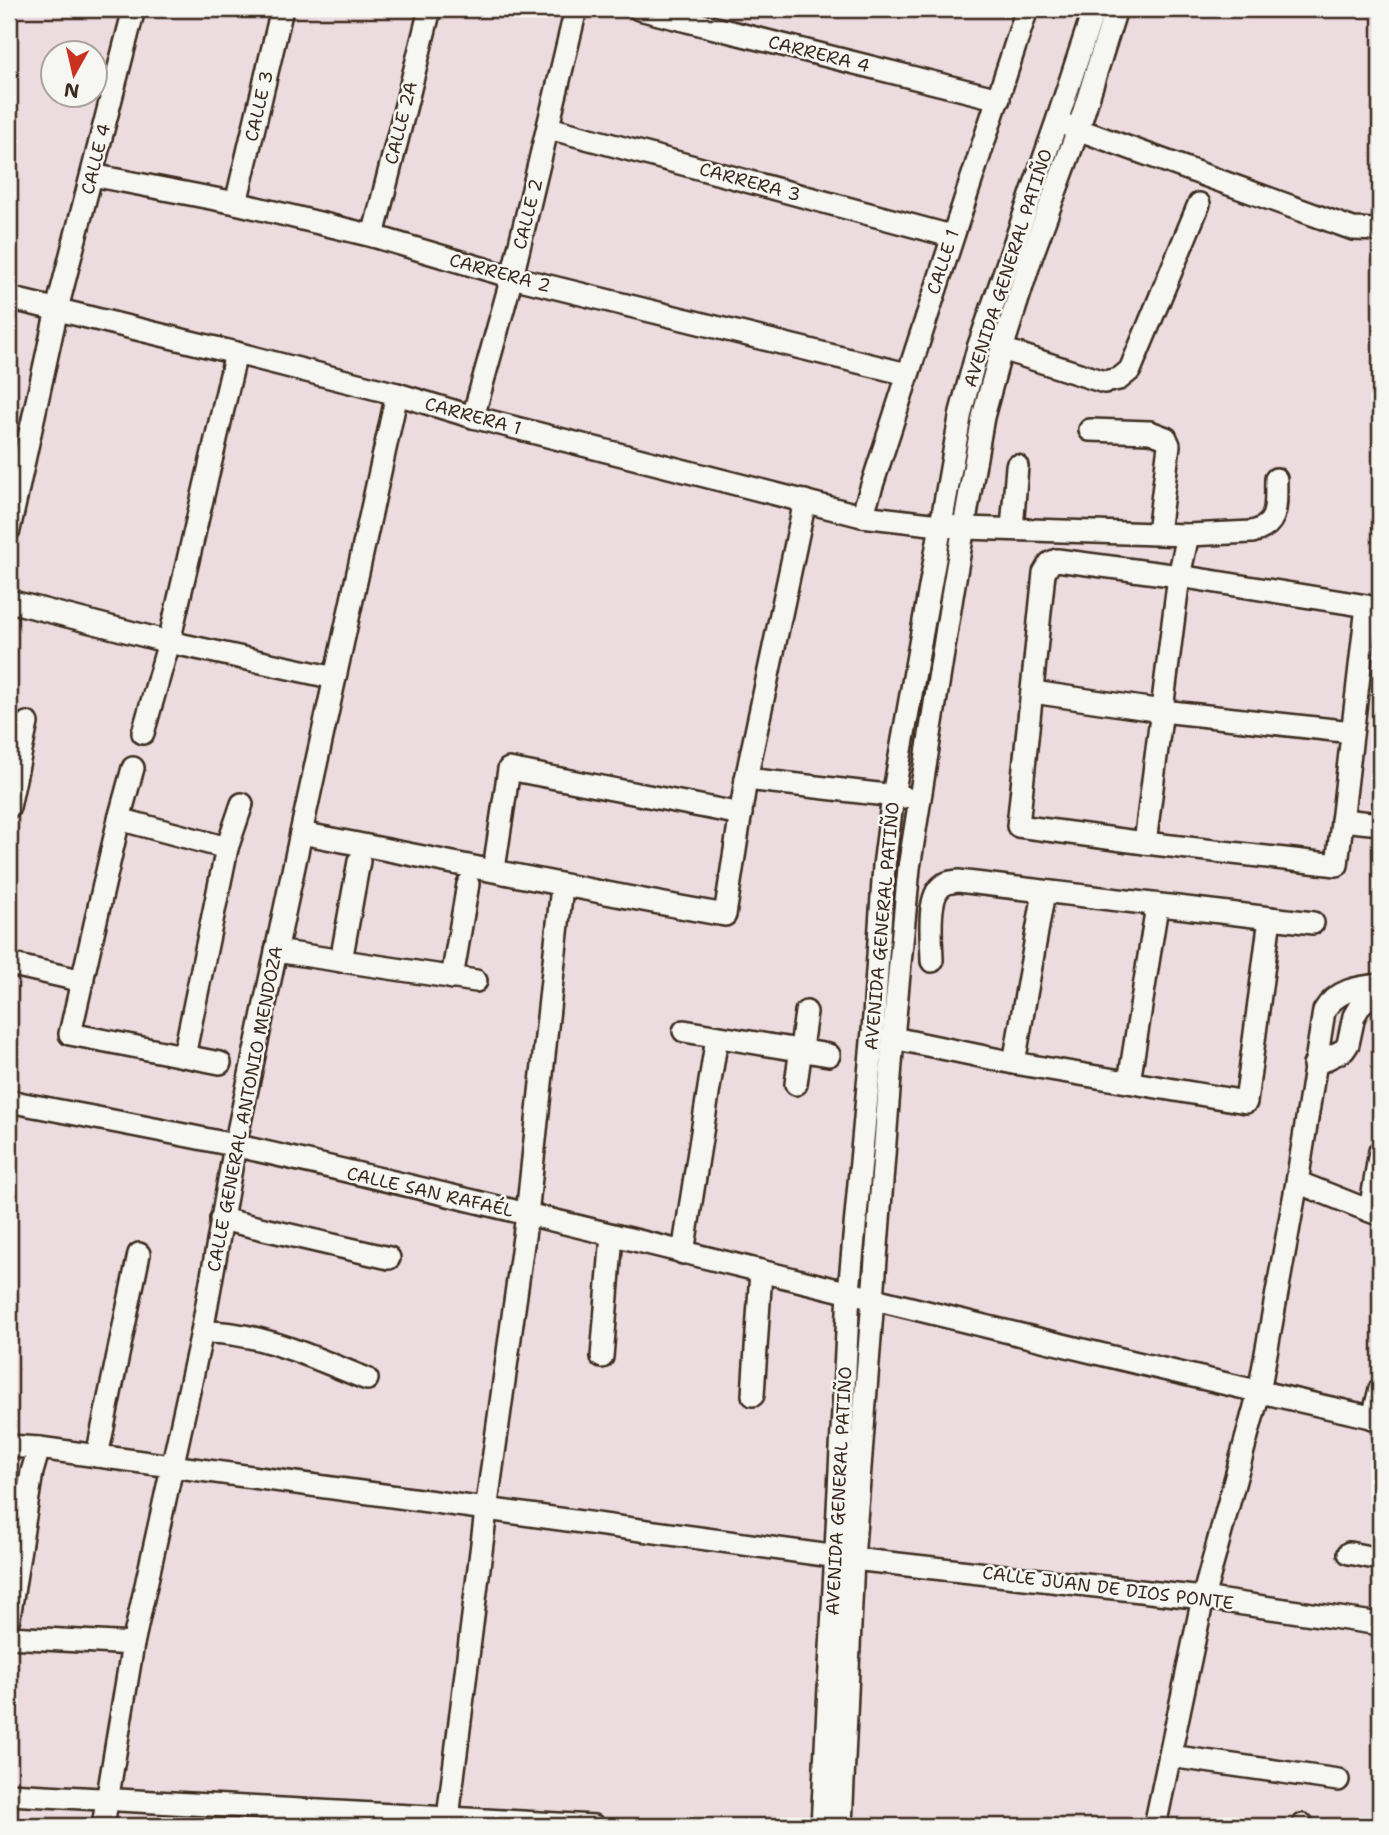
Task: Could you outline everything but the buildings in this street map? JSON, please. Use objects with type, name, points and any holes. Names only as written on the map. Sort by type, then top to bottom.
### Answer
[{"type":"street","name":"CALLE 4","points":[[9,530],[57,309],[134,9]]},
{"type":"street","name":"CALLE 3","points":[[236,203],[282,9]]},
{"type":"street","name":"CALLE 2A","points":[[373,236],[430,9]]},
{"type":"street","name":"CALLE 2","points":[[473,417],[512,277],[576,9]]},
{"type":"street","name":"CARRERA 4","points":[[639,9],[999,99]]},
{"type":"street","name":"CALLE 1","points":[[862,516],[1027,9]]},
{"type":"street","name":"AVENIDA GENERAL PATIÑO","points":[[841,1826],[849,1292],[892,796],[961,412],[978,348],[1058,121],[1094,9]]},
{"type":"street","name":"AVENIDA GENERAL PATIÑO","points":[[822,1826],[844,1557],[872,1297],[909,868],[953,590],[983,417],[1002,349],[1032,256],[1078,130],[1116,9]]},
{"type":"street","points":[[1058,121],[1353,229],[1380,230]]},
{"type":"street","name":"CARRERA 3","points":[[549,128],[951,236]]},
{"type":"street","name":"CARRERA 2","points":[[92,175],[236,203],[373,236],[512,277],[907,374]]},
{"type":"street","points":[[1002,349],[1104,382],[1119,379],[1130,370],[1199,204]]},
{"type":"street","name":"CARRERA 1","points":[[9,298],[397,394],[473,417],[862,516],[965,528],[1188,535],[1252,532],[1262,530],[1274,517],[1276,479]]},
{"type":"street","points":[[143,733],[169,642],[236,353]]},
{"type":"street","name":"CALLE GENERAL ANTONIO MENDOZA","points":[[103,1826],[133,1644],[202,1332],[235,1146],[300,833],[397,394]]},
{"type":"street","points":[[1090,430],[1150,432],[1166,438],[1169,444],[1158,533]]},
{"type":"street","points":[[1012,529],[1017,466]]},
{"type":"street","points":[[300,833],[494,869],[562,886],[724,915],[746,779],[805,501]]},
{"type":"street","points":[[1145,843],[1179,576],[1188,535]]},
{"type":"street","points":[[1057,560],[1071,561],[1179,576],[1367,606],[1337,865],[1018,826],[1044,573],[1049,563],[1057,560]]},
{"type":"street","points":[[9,601],[169,642],[335,678]]},
{"type":"street","points":[[1032,692],[1162,711],[1352,732]]},
{"type":"street","points":[[9,807],[13,762],[27,723]]},
{"type":"street","points":[[134,768],[119,819],[70,1034],[220,1063]]},
{"type":"street","points":[[494,869],[509,769],[741,814]]},
{"type":"street","points":[[746,779],[922,798]]},
{"type":"street","points":[[184,1056],[227,848],[242,804]]},
{"type":"street","points":[[119,819],[227,848]]},
{"type":"street","points":[[1342,820],[1380,824]]},
{"type":"street","points":[[341,961],[359,861]]},
{"type":"street","points":[[932,961],[932,903],[936,891],[944,883],[958,881],[1313,923]]},
{"type":"street","points":[[452,978],[468,884]]},
{"type":"street","points":[[448,1822],[486,1511],[527,1215],[562,886]]},
{"type":"street","points":[[1014,1063],[1044,892]]},
{"type":"street","points":[[1129,1082],[1157,906]]},
{"type":"street","points":[[893,1038],[1014,1063],[1246,1102],[1270,918]]},
{"type":"street","points":[[276,951],[476,981]]},
{"type":"street","points":[[9,964],[83,981]]},
{"type":"street","points":[[1156,1826],[1203,1598],[1259,1392],[1297,1182],[1322,1018],[1329,1002],[1354,988],[1380,987]]},
{"type":"street","points":[[1314,1065],[1344,1050],[1354,1016],[1361,1004],[1380,987]]},
{"type":"street","points":[[796,1084],[806,1012]]},
{"type":"street","points":[[684,1031],[829,1055]]},
{"type":"street","points":[[683,1252],[717,1037]]},
{"type":"street","name":"CALLE SAN RAFAÉL","points":[[9,1101],[235,1146],[1377,1418]]},
{"type":"street","points":[[1297,1182],[1375,1213],[1380,1151]]},
{"type":"street","points":[[221,1219],[389,1258]]},
{"type":"street","points":[[602,1357],[612,1236]]},
{"type":"street","points":[[97,1456],[139,1254]]},
{"type":"street","points":[[753,1395],[761,1271]]},
{"type":"street","points":[[202,1332],[234,1334],[285,1347],[367,1379]]},
{"type":"street","points":[[1377,1418],[1380,1389]]},
{"type":"street","points":[[9,1446],[173,1467]]},
{"type":"street","points":[[9,1618],[32,1472],[39,1448]]},
{"type":"street","name":"CALLE JUAN DE DIOS PONTE","points":[[173,1467],[486,1511],[844,1557],[1203,1598],[1380,1623]]},
{"type":"street","points":[[1349,1553],[1380,1559]]},
{"type":"street","points":[[9,1637],[133,1644]]},
{"type":"street","points":[[1170,1756],[1338,1780]]},
{"type":"street","points":[[9,1794],[448,1822],[594,1826]]}]
